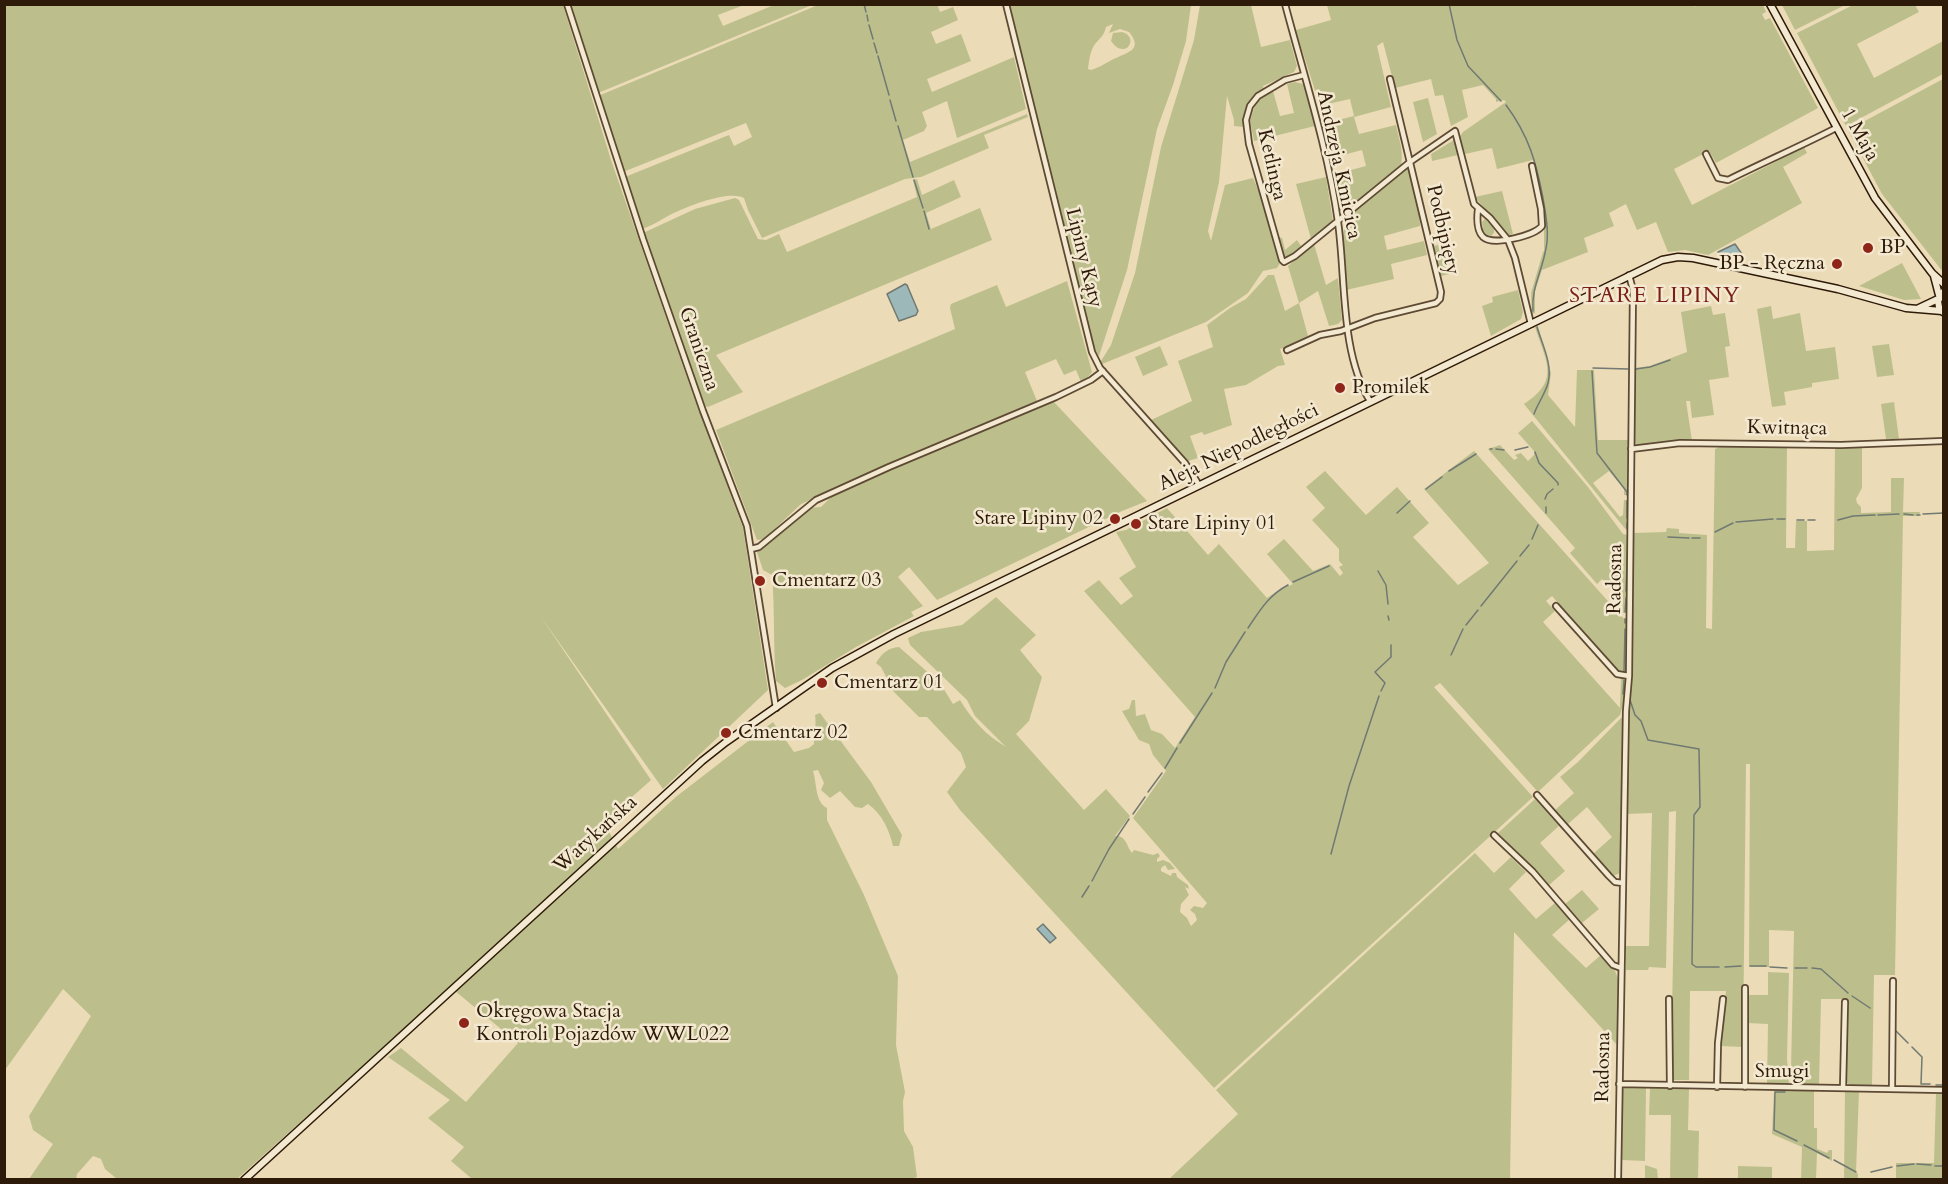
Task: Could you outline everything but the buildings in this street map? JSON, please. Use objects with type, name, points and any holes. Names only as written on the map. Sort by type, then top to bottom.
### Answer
[{"type":"street","name":"Graniczna","points":[[567,4],[640,231],[703,411],[747,526],[776,708]]},
{"type":"street","name":"Lipiny Kąty","points":[[1006,4],[1092,352],[1103,371],[1185,463],[1199,485]]},
{"type":"street","name":"Andrzeja Kmicica","points":[[1285,4],[1328,169],[1338,222],[1347,328],[1361,387],[1370,401]]},
{"type":"street","name":"1 Maja","points":[[1770,4],[1875,198],[1932,273],[1944,284]]},
{"type":"street","name":"Ketlinga","points":[[1304,75],[1285,80],[1258,96],[1250,106],[1246,120],[1249,144],[1280,258],[1284,262],[1338,222]]},
{"type":"street","name":"Podbipięty","points":[[1287,350],[1320,335],[1436,303],[1440,299],[1441,292],[1390,79]]},
{"type":"street","points":[[1706,154],[1718,178],[1728,180],[1836,128]]},
{"type":"street","points":[[1338,222],[1410,162],[1455,131],[1472,198],[1478,209],[1490,218],[1508,240],[1515,258],[1531,324]]},
{"type":"street","points":[[1478,209],[1478,224],[1484,237],[1508,240],[1535,232],[1542,226],[1541,209],[1532,166]]},
{"type":"street","name":"Aleja Niepodległości","points":[[1015,576],[1370,401],[1662,261],[1688,257],[1838,289],[1906,308],[1943,312]]},
{"type":"street","name":"1 Maja","points":[[1932,273],[1940,295],[1938,307],[1943,312]]},
{"type":"street","name":"Radosna","points":[[1618,1179],[1626,711],[1629,676],[1633,290],[1629,275]]},
{"type":"street","points":[[1919,309],[1940,295]]},
{"type":"street","points":[[751,549],[759,547],[802,510],[825,496],[1056,397],[1091,380],[1103,371]]},
{"type":"street","name":"Kwitnąca","points":[[1631,449],[1680,443],[1841,445],[1944,441]]},
{"type":"street","name":"Watykańska","points":[[244,1179],[686,775],[726,742],[817,678],[864,649],[1015,576]]},
{"type":"street","points":[[1556,606],[1617,674],[1629,676]]},
{"type":"street","points":[[1537,795],[1609,876],[1615,882],[1623,883]]},
{"type":"street","points":[[1494,835],[1533,872],[1613,964],[1621,968]]},
{"type":"street","points":[[1892,1088],[1893,981]]},
{"type":"street","points":[[1745,988],[1745,1087]]},
{"type":"street","points":[[1669,999],[1670,1086]]},
{"type":"street","points":[[1717,1087],[1718,1043],[1723,999]]},
{"type":"street","points":[[1843,1088],[1845,1002]]},
{"type":"street","name":"Smugi","points":[[1619,1084],[1944,1090]]},
{"type":"green space","points":[[937,4],[940,12],[953,7],[958,20],[931,32],[936,44],[961,34],[971,61],[927,79],[932,92],[1014,57],[1026,109],[957,138],[947,101],[922,112],[927,126],[924,131],[903,140],[910,162],[1027,114],[1028,117],[984,135],[989,148],[921,177],[905,179],[762,238],[744,198],[737,196],[700,202],[642,229],[625,177],[729,135],[734,146],[752,137],[746,123],[623,172],[598,96],[818,5]]},
{"type":"green space","points":[[1694,4],[1694,7],[1698,4],[1763,5],[1766,12],[1762,14],[1765,20],[1770,18],[1818,108],[1716,163],[1709,151],[1674,169],[1692,205],[1804,147],[1807,153],[1783,167],[1802,203],[1708,255],[1685,250],[1668,252],[1656,222],[1637,230],[1626,204],[1609,213],[1614,226],[1584,238],[1588,252],[1542,270],[1535,291],[1535,313],[1532,314],[1531,293],[1544,251],[1544,217],[1533,160],[1497,169],[1492,148],[1465,154],[1460,136],[1506,102],[1504,100],[1496,102],[1496,99],[1483,85],[1462,90],[1468,117],[1451,126],[1443,95],[1435,96],[1431,79],[1395,88],[1383,42],[1377,46],[1391,107],[1354,117],[1359,134],[1396,125],[1402,152],[1400,169],[1343,214],[1339,213],[1334,185],[1336,174],[1366,166],[1362,150],[1332,158],[1323,124],[1354,116],[1350,99],[1319,106],[1296,30],[1331,20],[1327,5]]},
{"type":"green space","points":[[4,5],[563,5],[611,160],[691,389],[743,528],[768,690],[663,789],[541,617],[651,780],[604,822],[618,849],[677,796],[773,722],[794,752],[809,748],[814,744],[815,715],[820,713],[871,782],[902,835],[899,846],[893,846],[884,822],[873,808],[868,804],[862,808],[855,807],[840,791],[830,798],[821,790],[824,783],[818,770],[813,771],[818,797],[827,808],[827,820],[864,895],[898,976],[896,1045],[905,1092],[904,1131],[913,1147],[917,1177],[907,1180],[472,1179],[451,1161],[464,1147],[428,1118],[450,1100],[388,1057],[401,1048],[466,1102],[518,1043],[455,991],[395,1037],[237,1179],[117,1179],[105,1169],[101,1159],[93,1156],[77,1174],[76,1179],[29,1179],[53,1144],[33,1130],[29,1116],[91,1016],[63,989],[5,1070]]},
{"type":"green space","points":[[569,5],[744,5],[718,15],[723,26],[774,5],[812,5],[598,93]]},
{"type":"green space","points":[[1010,5],[1191,5],[1186,41],[1157,129],[1127,270],[1099,356],[1092,345]],"holes":[[[1113,24],[1109,33],[1120,29],[1129,32],[1135,42],[1133,49],[1100,66],[1088,69],[1093,47],[1103,35],[1106,27]]]},
{"type":"green space","points":[[1200,5],[1251,5],[1261,47],[1290,40],[1297,66],[1294,72],[1263,86],[1264,90],[1249,106],[1244,127],[1234,126],[1227,96],[1219,182],[1208,231],[1211,241],[1225,185],[1253,178],[1260,194],[1280,263],[1277,268],[1263,271],[1248,293],[1206,322],[1102,364],[1101,361],[1111,345],[1135,273],[1161,147],[1194,40]]},
{"type":"green space","points":[[1782,5],[1845,5],[1795,30]]},
{"type":"green space","points":[[1853,5],[1915,5],[1919,12],[1857,44],[1874,78],[1943,41],[1943,74],[1846,126],[1797,33]]},
{"type":"green space","points":[[1122,32],[1129,36],[1130,45],[1121,49],[1111,41],[1113,33]]},
{"type":"green space","points":[[1943,79],[1943,272],[1882,194],[1848,130]]},
{"type":"green space","points":[[1295,82],[1303,84],[1306,88],[1315,126],[1254,141],[1250,121],[1256,102],[1273,91],[1280,116],[1294,113],[1287,84]]},
{"type":"green space","points":[[1428,98],[1437,134],[1423,142],[1413,102]]},
{"type":"green space","points":[[1454,140],[1458,155],[1432,161],[1431,154]]},
{"type":"green space","points":[[1407,169],[1410,169],[1419,202],[1420,226],[1384,236],[1387,250],[1424,241],[1427,255],[1391,264],[1394,279],[1346,290],[1342,241],[1346,222],[1350,215]]},
{"type":"green space","points":[[1326,177],[1333,221],[1311,239],[1296,184]]},
{"type":"green space","points":[[917,179],[922,195],[954,180],[961,197],[926,213],[931,229],[980,208],[992,240],[716,355],[743,392],[708,407],[705,406],[643,233],[695,209],[735,198],[739,200],[758,239],[766,240],[779,234],[787,252],[917,197],[913,180]]},
{"type":"green space","points":[[1502,191],[1513,234],[1507,236],[1475,197]]},
{"type":"green space","points":[[1485,219],[1494,228],[1491,236],[1483,234],[1482,222]]},
{"type":"green space","points":[[1275,236],[1282,238],[1285,250],[1297,240],[1301,246],[1297,252],[1285,258],[1282,256]]},
{"type":"green space","points":[[1449,242],[1457,272],[1441,276],[1434,246]]},
{"type":"green space","points":[[1314,244],[1326,285],[1338,278],[1342,320],[1338,324],[1329,326],[1318,291],[1299,303],[1288,266]]},
{"type":"green space","points":[[1902,263],[1921,299],[1904,300],[1859,286]]},
{"type":"green space","points":[[1268,275],[1274,275],[1285,311],[1299,303],[1308,336],[1280,349],[1285,365],[1278,366],[1246,385],[1224,389],[1232,425],[1204,435],[1202,432],[1190,436],[1198,458],[1188,461],[1151,420],[1192,401],[1178,361],[1213,347],[1207,325],[1246,299]]},
{"type":"green space","points":[[1067,281],[1092,372],[1087,378],[1081,382],[1076,370],[1064,375],[1056,359],[1025,372],[1037,401],[801,504],[764,539],[757,540],[716,430],[955,329],[951,304],[997,285],[1006,307]]},
{"type":"green space","points":[[1518,290],[1523,312],[1521,319],[1491,336],[1482,306],[1493,302],[1492,297]]},
{"type":"green space","points":[[1711,306],[1713,315],[1725,313],[1730,346],[1725,347],[1729,377],[1709,380],[1714,415],[1692,418],[1690,401],[1686,401],[1692,441],[1637,445],[1633,440],[1635,368],[1650,366],[1687,352],[1681,312]]},
{"type":"green space","points":[[1771,306],[1773,319],[1800,313],[1806,351],[1835,347],[1839,379],[1812,383],[1812,387],[1784,392],[1786,405],[1772,407],[1757,309]]},
{"type":"green space","points":[[1538,326],[1551,373],[1548,395],[1575,427],[1577,370],[1594,370],[1598,440],[1628,440],[1628,495],[1624,495],[1624,489],[1609,471],[1593,483],[1620,517],[1623,515],[1624,500],[1629,500],[1629,530],[1627,531],[1524,404],[1536,395],[1547,378],[1546,360],[1535,327]]},
{"type":"green space","points":[[1889,344],[1894,375],[1877,377],[1872,346]]},
{"type":"green space","points":[[1160,346],[1168,365],[1143,376],[1135,357]]},
{"type":"green space","points":[[1053,401],[1147,501],[937,600],[909,567],[898,577],[923,606],[911,612],[914,616],[856,647],[802,680],[785,688],[776,681],[772,575],[763,570],[757,552],[808,508],[821,507],[831,497],[868,479]]},
{"type":"green space","points":[[1894,402],[1899,439],[1886,439],[1881,404]]},
{"type":"green space","points":[[1532,421],[1588,487],[1623,534],[1628,535],[1627,613],[1622,613],[1623,603],[1602,579],[1597,584],[1570,553],[1575,548],[1488,449],[1500,445],[1514,460],[1518,458],[1515,455],[1521,453],[1528,461],[1534,455],[1534,451],[1518,433]]},
{"type":"green space","points":[[1722,446],[1787,447],[1786,548],[1795,548],[1796,521],[1807,521],[1807,551],[1834,550],[1835,447],[1862,448],[1862,488],[1856,499],[1861,507],[1861,513],[1891,512],[1891,478],[1904,478],[1903,512],[1920,512],[1919,516],[1903,516],[1895,975],[1874,975],[1872,1085],[1850,1085],[1845,1081],[1846,1001],[1821,999],[1819,1086],[1797,1085],[1791,1069],[1794,931],[1769,930],[1769,967],[1749,967],[1750,764],[1746,764],[1743,1047],[1721,1046],[1726,991],[1690,991],[1689,1080],[1673,1080],[1676,811],[1669,812],[1666,968],[1649,967],[1648,970],[1626,970],[1626,946],[1649,946],[1652,813],[1626,814],[1634,533],[1666,532],[1667,528],[1679,529],[1679,533],[1707,535],[1706,628],[1712,629],[1715,449]]},
{"type":"green space","points":[[1474,451],[1623,618],[1627,618],[1628,673],[1621,674],[1552,596],[1546,601],[1555,611],[1543,622],[1620,708],[1621,678],[1627,681],[1626,695],[1620,715],[1538,792],[1440,683],[1434,687],[1533,797],[1214,1088],[960,810],[947,792],[966,767],[961,753],[927,717],[919,717],[894,692],[881,667],[876,663],[886,652],[899,647],[940,683],[953,704],[960,700],[980,726],[1006,747],[975,716],[967,700],[910,645],[908,638],[921,632],[962,625],[996,597],[1036,635],[1020,650],[1042,677],[1029,721],[1016,734],[1084,810],[1106,789],[1130,816],[1115,836],[1124,839],[1132,853],[1134,850],[1153,855],[1158,853],[1160,856],[1157,862],[1163,860],[1175,869],[1168,870],[1165,865],[1161,871],[1171,876],[1172,873],[1176,873],[1177,877],[1188,885],[1189,889],[1185,887],[1189,895],[1181,904],[1180,912],[1191,926],[1197,920],[1195,914],[1190,910],[1194,906],[1203,908],[1207,903],[1133,818],[1166,771],[1153,755],[1149,744],[1139,740],[1122,711],[1129,709],[1132,700],[1135,700],[1136,716],[1145,714],[1151,730],[1162,734],[1175,748],[1195,717],[1084,591],[1099,580],[1121,605],[1133,596],[1119,578],[1136,567],[1116,532],[1126,530],[1167,508],[1208,555],[1219,544],[1267,598],[1288,584],[1289,586],[1293,584],[1267,554],[1284,539],[1313,571],[1330,564],[1340,576],[1343,573],[1339,567],[1343,565],[1339,561],[1339,549],[1312,520],[1325,508],[1306,487],[1325,471],[1366,515],[1397,487],[1429,523],[1413,537],[1458,585],[1489,563],[1424,489]]},
{"type":"green space","points":[[1623,718],[1624,728],[1621,870],[1613,876],[1593,854],[1612,837],[1587,807],[1567,825],[1554,811],[1574,793],[1560,777]]},
{"type":"green space","points":[[1535,799],[1559,826],[1540,843],[1565,871],[1548,886],[1497,834]]},
{"type":"green space","points":[[1475,853],[1494,873],[1511,857],[1526,872],[1509,889],[1536,919],[1555,903],[1570,919],[1552,935],[1586,968],[1601,955],[1615,971],[1619,981],[1618,1046],[1514,932],[1510,1179],[1168,1180],[1238,1114],[1216,1090]]},
{"type":"green space","points":[[1582,890],[1599,909],[1582,923],[1565,904]]},
{"type":"green space","points":[[1768,972],[1789,973],[1787,1059],[1789,1085],[1767,1085],[1768,1024],[1748,1023],[1748,995],[1768,995]]},
{"type":"green space","points":[[1624,1088],[1646,1088],[1645,1161],[1622,1160],[1621,1158],[1622,1091]]},
{"type":"green space","points":[[1650,1088],[1689,1089],[1688,1130],[1699,1131],[1698,1179],[1670,1179],[1671,1115],[1649,1115]]},
{"type":"green space","points":[[1774,1090],[1814,1090],[1814,1128],[1817,1128],[1817,1149],[1827,1153],[1832,1150],[1832,1161],[1817,1153],[1816,1179],[1801,1179],[1802,1147],[1772,1134]]},
{"type":"green space","points":[[1845,1091],[1859,1091],[1856,1172],[1858,1179],[1844,1179]]},
{"type":"green space","points":[[1936,1094],[1943,1094],[1943,1179],[1896,1179],[1896,1163],[1934,1163]]},
{"type":"green space","points":[[1645,1165],[1657,1169],[1658,1179],[1645,1179]]},
{"type":"green space","points":[[1738,1166],[1772,1167],[1772,1179],[1738,1179]]},
{"type":"water","points":[[1735,244],[1744,257],[1718,252]]},
{"type":"water","points":[[905,284],[918,311],[916,315],[899,321],[887,294]]},
{"type":"water","points":[[1043,924],[1056,938],[1050,943],[1037,929]]},
{"type":"waterway","points":[[864,4],[866,12]]},
{"type":"waterway","points":[[1449,4],[1457,40],[1468,66],[1501,101]]},
{"type":"waterway","points":[[867,15],[868,21]]},
{"type":"waterway","points":[[869,25],[873,39]]},
{"type":"waterway","points":[[874,43],[877,53]]},
{"type":"waterway","points":[[878,56],[889,95]]},
{"type":"waterway","points":[[890,100],[896,121]]},
{"type":"waterway","points":[[1506,105],[1514,116],[1534,161],[1546,219],[1546,246],[1535,289],[1533,311]]},
{"type":"waterway","points":[[898,126],[913,177]]},
{"type":"waterway","points":[[914,180],[923,208]]},
{"type":"waterway","points":[[924,211],[929,229]]},
{"type":"waterway","points":[[1534,414],[1547,387],[1549,376],[1546,355],[1537,327]]},
{"type":"waterway","points":[[1636,369],[1670,360]]},
{"type":"waterway","points":[[1593,368],[1628,369]]},
{"type":"waterway","points":[[1592,371],[1597,453],[1627,495]]},
{"type":"waterway","points":[[1515,450],[1528,447]]},
{"type":"waterway","points":[[1496,449],[1504,450]]},
{"type":"waterway","points":[[1535,452],[1539,463],[1558,485]]},
{"type":"waterway","points":[[1449,471],[1476,454]]},
{"type":"waterway","points":[[1426,489],[1442,477]]},
{"type":"waterway","points":[[1545,499],[1553,489]]},
{"type":"waterway","points":[[1397,513],[1410,501]]},
{"type":"waterway","points":[[1627,501],[1627,518]]},
{"type":"waterway","points":[[1546,507],[1546,513]]},
{"type":"waterway","points":[[1923,514],[1944,513]]},
{"type":"waterway","points":[[1878,515],[1899,514]]},
{"type":"waterway","points":[[1904,514],[1913,515]]},
{"type":"waterway","points":[[1838,520],[1853,516],[1875,515]]},
{"type":"waterway","points":[[1736,522],[1773,519]]},
{"type":"waterway","points":[[1777,519],[1785,519]]},
{"type":"waterway","points":[[1797,520],[1804,520]]},
{"type":"waterway","points":[[1808,520],[1815,520]]},
{"type":"waterway","points":[[1627,523],[1627,528]]},
{"type":"waterway","points":[[1715,532],[1733,523]]},
{"type":"waterway","points":[[1532,539],[1538,525]]},
{"type":"waterway","points":[[1626,591],[1628,536]]},
{"type":"waterway","points":[[1668,537],[1689,538]]},
{"type":"waterway","points":[[1692,538],[1700,538]]},
{"type":"waterway","points":[[1520,556],[1529,545]]},
{"type":"waterway","points":[[1481,606],[1517,561]]},
{"type":"waterway","points":[[1293,582],[1329,566]]},
{"type":"waterway","points":[[1378,571],[1386,585],[1388,604]]},
{"type":"waterway","points":[[1248,628],[1270,598],[1288,585]]},
{"type":"waterway","points":[[1625,612],[1626,598]]},
{"type":"waterway","points":[[1466,625],[1478,610]]},
{"type":"waterway","points":[[1388,616],[1389,620]]},
{"type":"waterway","points":[[1451,655],[1463,629]]},
{"type":"waterway","points":[[1624,672],[1625,629]]},
{"type":"waterway","points":[[1215,688],[1226,662],[1245,632]]},
{"type":"waterway","points":[[1381,691],[1385,683],[1375,672],[1391,657],[1391,645]]},
{"type":"waterway","points":[[1623,694],[1624,680]]},
{"type":"waterway","points":[[1180,743],[1212,693]]},
{"type":"waterway","points":[[1331,854],[1349,786],[1379,696]]},
{"type":"waterway","points":[[1630,700],[1648,740],[1699,749],[1700,807],[1694,815],[1692,964],[1696,967],[1719,967]]},
{"type":"waterway","points":[[1165,768],[1177,748]]},
{"type":"waterway","points":[[1148,792],[1162,773]]},
{"type":"waterway","points":[[1133,814],[1145,797]]},
{"type":"waterway","points":[[1092,881],[1109,849],[1129,819]]},
{"type":"waterway","points":[[1082,897],[1089,886]]},
{"type":"waterway","points":[[1725,967],[1741,966]]},
{"type":"waterway","points":[[1750,966],[1766,966]]},
{"type":"waterway","points":[[1770,967],[1787,968]]},
{"type":"waterway","points":[[1795,968],[1807,968]]},
{"type":"waterway","points":[[1812,968],[1821,969],[1848,993]]},
{"type":"waterway","points":[[1852,996],[1870,1008]]},
{"type":"waterway","points":[[1895,1030],[1908,1043]]},
{"type":"waterway","points":[[1912,1047],[1922,1057],[1921,1084],[1930,1084]]},
{"type":"waterway","points":[[1936,1085],[1944,1085]]},
{"type":"waterway","points":[[1785,1092],[1775,1092],[1774,1130],[1797,1141]]},
{"type":"waterway","points":[[1804,1145],[1829,1158]]},
{"type":"waterway","points":[[1834,1160],[1856,1172]]},
{"type":"waterway","points":[[1897,1166],[1914,1164]]},
{"type":"waterway","points":[[1917,1164],[1931,1165]]},
{"type":"waterway","points":[[1935,1166],[1944,1166]]},
{"type":"waterway","points":[[1871,1172],[1892,1167]]},
{"type":"place","name":"BP","points":[[1868,248]]},
{"type":"place","name":"BP - Ręczna","points":[[1837,264]]},
{"type":"place","name":"Promilek","points":[[1340,388]]},
{"type":"place","name":"Stare Lipiny 02","points":[[1115,519]]},
{"type":"place","name":"Stare Lipiny 01","points":[[1136,524]]},
{"type":"place","name":"Cmentarz 03","points":[[760,581]]},
{"type":"place","name":"Cmentarz 01","points":[[822,683]]},
{"type":"place","name":"Cmentarz 02","points":[[726,733]]},
{"type":"place","name":"Okręgowa Stacja Kontroli Pojazdów WWL022","points":[[464,1023]]},
{"type":"district","name":"STARE LIPINY","points":[[1655,297]]}]
